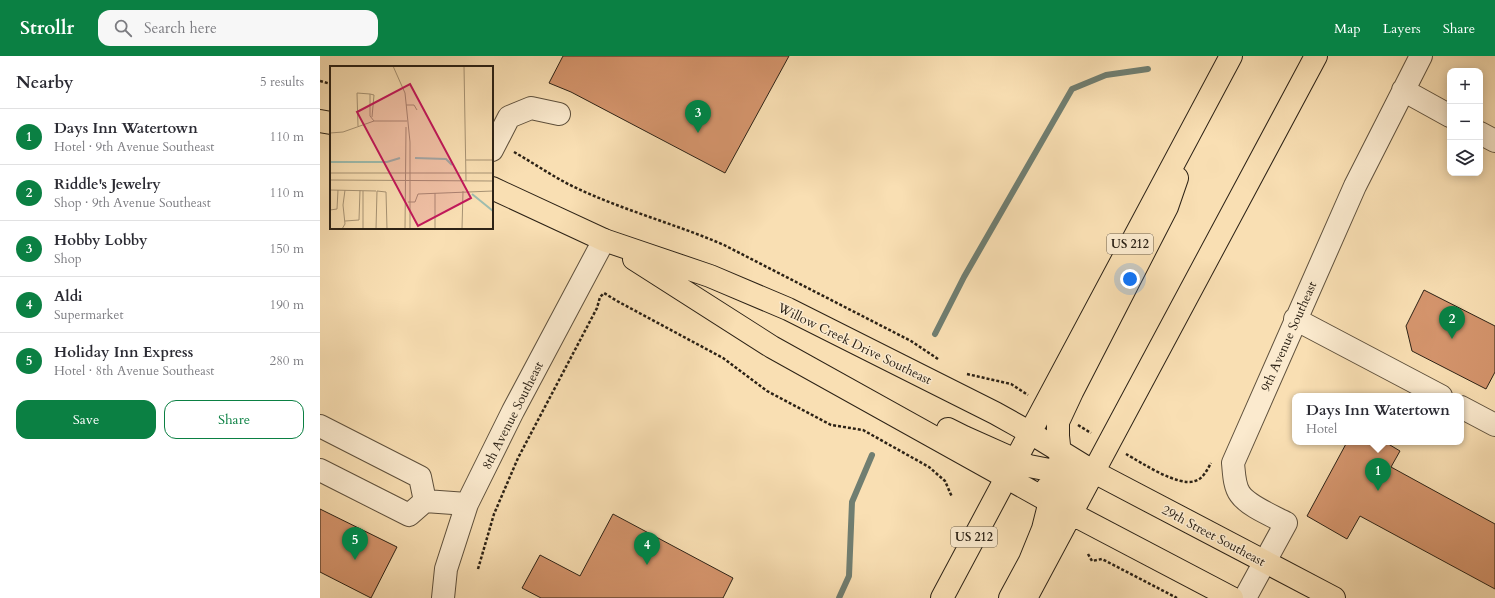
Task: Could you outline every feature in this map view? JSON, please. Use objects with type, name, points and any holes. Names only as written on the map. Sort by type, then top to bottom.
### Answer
[{"type":"main road","name":"US 212","points":[[942,598],[1029,432],[1053,410],[1203,107],[1231,56]]},
{"type":"main road","points":[[1026,598],[1316,56]]},
{"type":"main road","points":[[320,121],[330,123]]},
{"type":"main road","name":"Willow Creek Drive Southeast","points":[[493,188],[604,240],[710,276],[788,309],[995,413],[1029,432],[1060,451],[1090,479]]},
{"type":"main road","name":"Willow Creek Drive Southeast","points":[[604,240],[772,347],[1011,468]]},
{"type":"main road","points":[[1010,598],[1030,561],[1043,529],[1050,502],[1060,451],[1058,422],[1053,410]]},
{"type":"main road","points":[[1029,432],[1054,476],[1072,514]]},
{"type":"main road","points":[[1011,468],[1023,475],[1072,476],[1090,479]]},
{"type":"main road","points":[[1011,468],[1050,502],[1232,598]]},
{"type":"main road","name":"29th Street Southeast","points":[[1090,479],[1258,558],[1334,598]]},
{"type":"street","name":"9th Avenue Southeast","points":[[1245,598],[1258,558],[1286,523],[1252,505],[1240,494],[1234,478],[1233,463],[1295,319],[1355,186],[1421,56]]},
{"type":"street","points":[[1403,90],[1447,114]]},
{"type":"street","points":[[494,146],[509,117],[531,108],[559,114]]},
{"type":"street","points":[[1483,135],[1495,141]]},
{"type":"street","name":"8th Avenue Southeast","points":[[443,598],[446,570],[467,504],[512,411],[604,240]]},
{"type":"street","points":[[1295,319],[1435,393]]},
{"type":"street","points":[[1464,409],[1495,425]]},
{"type":"street","points":[[320,426],[420,477],[425,501]]},
{"type":"street","points":[[320,470],[409,515],[425,501],[467,504]]},
{"type":"path","points":[[320,81],[330,84]]},
{"type":"path","points":[[494,146],[582,191],[616,205],[696,233],[724,245],[911,341],[940,361]]},
{"type":"path","points":[[478,569],[494,514],[518,458],[597,308],[600,297],[604,293],[723,358],[767,391],[831,425],[863,430],[929,467],[945,481],[952,497]]},
{"type":"path","points":[[963,372],[1011,384],[1109,444],[1172,479],[1184,482],[1195,482],[1202,477],[1214,458]]},
{"type":"path","points":[[1088,554],[1092,561],[1102,559],[1176,598]]},
{"type":"building","points":[[563,56],[789,56],[725,173],[571,92],[549,83]]},
{"type":"building","points":[[1424,290],[1495,326],[1495,372],[1486,389],[1412,351],[1406,326]]},
{"type":"building","points":[[1345,445],[1390,445],[1400,451],[1391,467],[1495,524],[1495,589],[1360,516],[1347,539],[1307,516]]},
{"type":"building","points":[[320,509],[397,547],[371,598],[320,572]]},
{"type":"building","points":[[613,514],[733,578],[723,598],[541,598],[522,588],[540,555],[580,576]]},
{"type":"waterway","points":[[935,334],[964,277],[1072,89],[1106,75],[1148,69]]},
{"type":"waterway","points":[[839,598],[849,576],[852,502],[872,455]]},
{"type":"place","name":"Hobby Lobby","points":[[698,133]]},
{"type":"place","name":"Riddle's Jewelry","points":[[1452,339]]},
{"type":"place","name":"Days Inn Watertown","points":[[1378,491]]},
{"type":"place","name":"Holiday Inn Express","points":[[355,560]]},
{"type":"place","name":"Aldi","points":[[647,565]]}]
